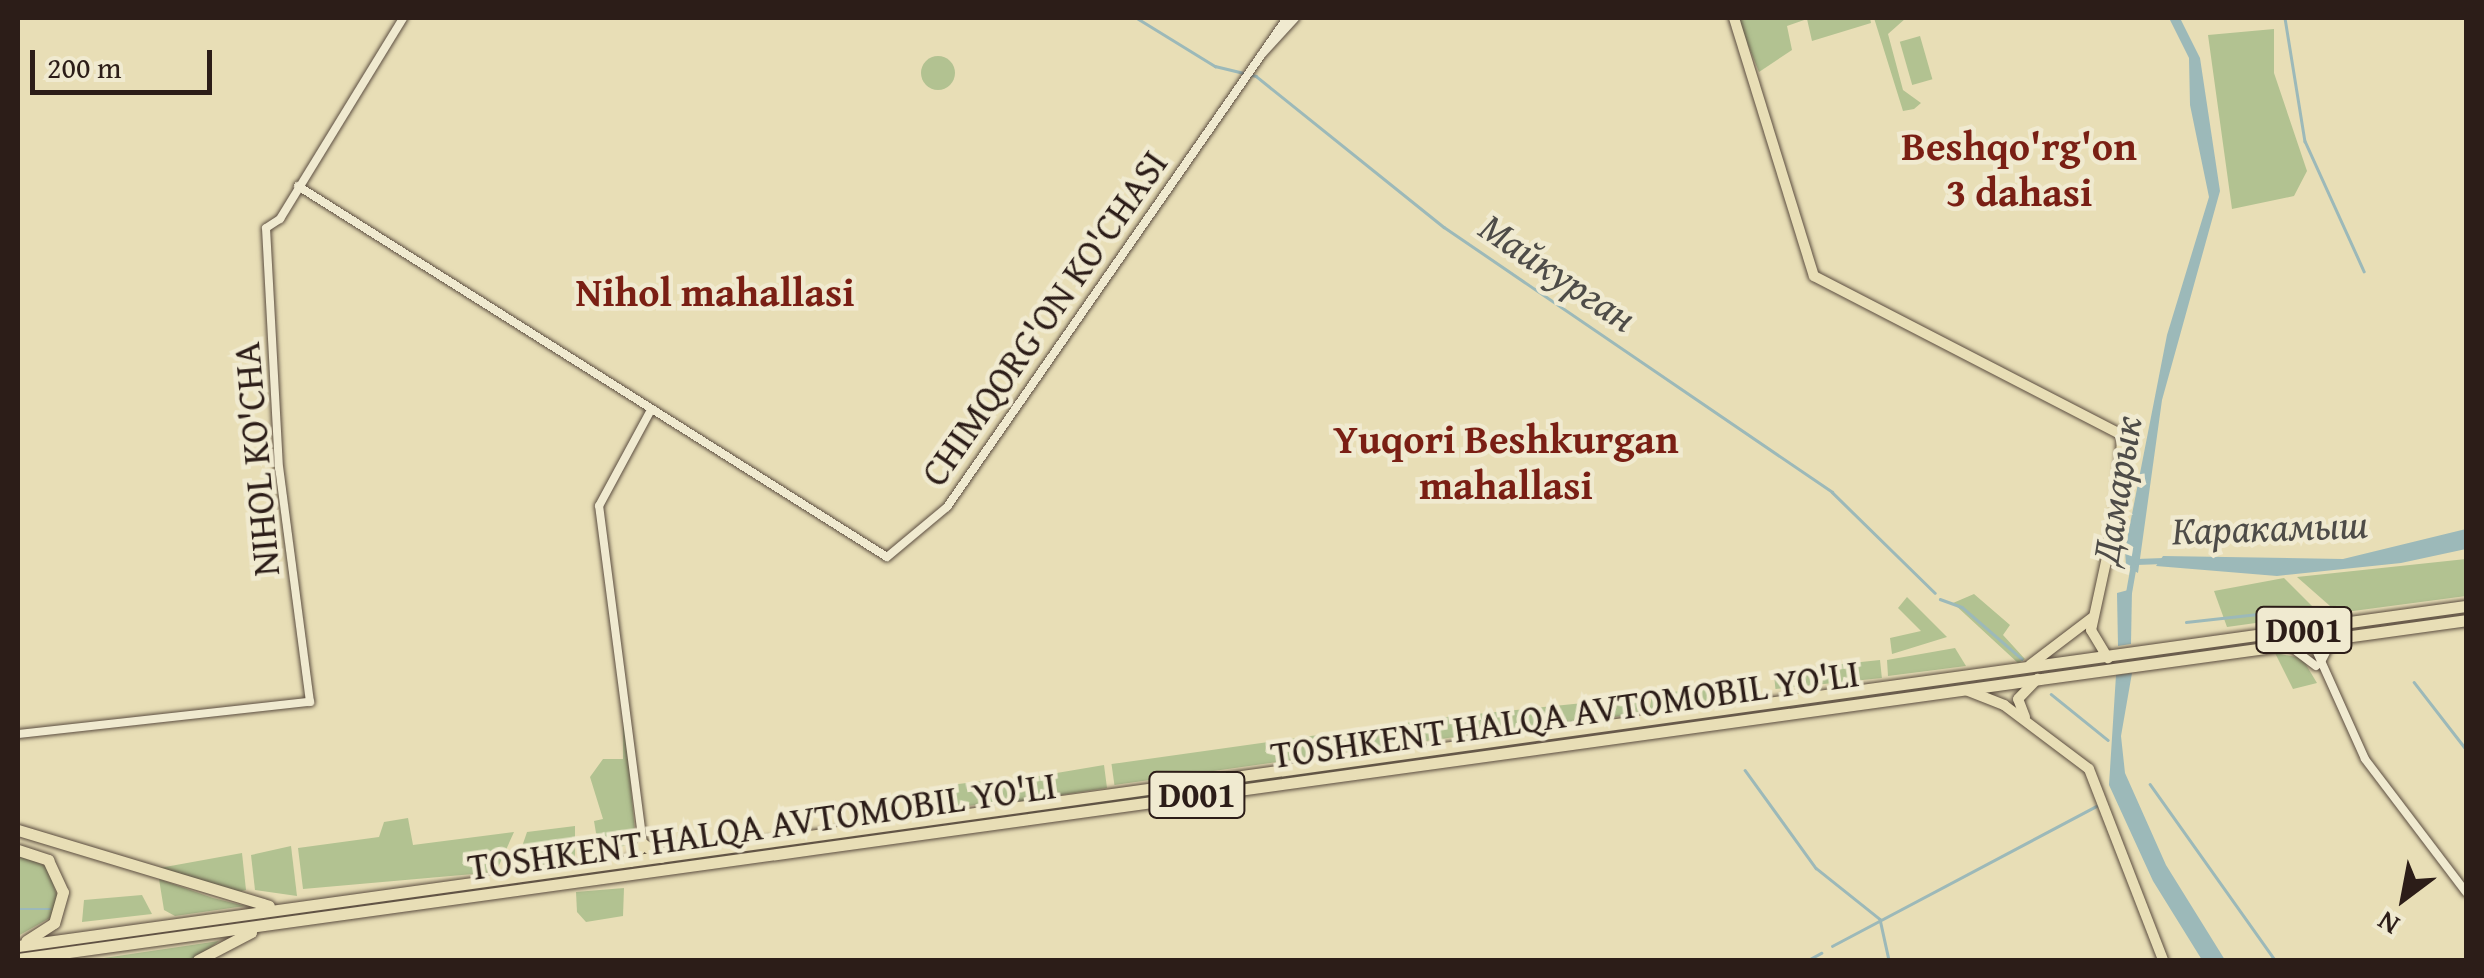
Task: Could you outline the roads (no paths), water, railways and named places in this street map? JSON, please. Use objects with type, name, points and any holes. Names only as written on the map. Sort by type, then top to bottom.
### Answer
[{"type":"highway","name":"TOSHKENT HALQA AVTOMOBIL YO'LI","points":[[2142,659],[2286,644],[2311,635],[2333,638],[2452,615],[2466,606]]},
{"type":"highway","name":"TOSHKENT HALQA AVTOMOBIL YO'LI","points":[[1907,692],[2038,678],[2109,664],[2452,615],[2466,620]]},
{"type":"highway","name":"TOSHKENT HALQA AVTOMOBIL YO'LI","points":[[19,954],[285,924],[778,847],[1907,692],[2017,671],[2109,664]]},
{"type":"highway","points":[[18,830],[243,903],[288,908]]},
{"type":"highway","points":[[629,862],[643,844],[661,857]]},
{"type":"highway","name":"TOSHKENT HALQA AVTOMOBIL YO'LI","points":[[19,954],[288,908],[661,857],[778,847]]},
{"type":"highway","points":[[18,850],[48,860],[63,892],[54,924],[19,954]]},
{"type":"highway","points":[[364,898],[366,912]]},
{"type":"highway","points":[[198,960],[285,924]]},
{"type":"highway","points":[[19,954],[42,960]]},
{"type":"main road","points":[[1734,18],[1814,276],[2122,435],[2121,486],[2090,637],[2109,664]]},
{"type":"main road","points":[[2017,671],[2060,648],[2096,613]]},
{"type":"main road","points":[[2029,722],[2018,699],[2038,678]]},
{"type":"main road","points":[[1960,689],[2029,722],[2096,780],[2163,960]]},
{"type":"street","points":[[403,18],[298,186],[651,410],[599,506],[643,844]]},
{"type":"street","points":[[1262,54],[1288,18]]},
{"type":"street","points":[[1262,54],[1295,18]]},
{"type":"street","name":"CHIMQORG'ON KO'CHASI","points":[[651,410],[887,557],[947,507],[1229,96],[1262,54]]},
{"type":"street","name":"NIHOL KO'CHA","points":[[18,734],[310,702],[279,468],[266,228],[280,219],[298,186]]},
{"type":"street","points":[[2311,635],[2320,669],[2364,759],[2466,892]]},
{"type":"street","points":[[2320,669],[2333,638]]},
{"type":"street","points":[[2286,644],[2320,669]]},
{"type":"water","points":[[2169,18],[2180,18],[2200,58],[2220,191],[2162,400],[2138,573],[2126,566],[2125,550],[2167,335],[2209,197],[2190,105],[2189,58]]},
{"type":"water","points":[[2466,529],[2466,549],[2401,563],[2277,576],[2156,566],[2163,556],[2343,559]]},
{"type":"water","points":[[2132,589],[2131,644],[2118,646],[2117,593]]},
{"type":"water","points":[[2132,673],[2121,736],[2125,773],[2166,865],[2225,960],[2202,960],[2153,881],[2109,785],[2116,675]]},
{"type":"waterway","name":"Майкурган","points":[[1137,18],[1215,66],[1256,76],[1444,227],[1832,492],[1935,593]]},
{"type":"waterway","points":[[2285,18],[2305,141],[2364,271]]},
{"type":"waterway","name":"Каракамыш","points":[[2136,562],[2164,561]]},
{"type":"waterway","name":"Дамарык","points":[[2129,593],[2134,566]]},
{"type":"waterway","name":"Майкурган","points":[[1940,599],[1962,607],[2022,659]]},
{"type":"waterway","points":[[2285,612],[2316,609]]},
{"type":"waterway","points":[[2186,622],[2266,613]]},
{"type":"waterway","points":[[2414,682],[2466,749]]},
{"type":"waterway","name":"Майкурган","points":[[2051,694],[2108,740]]},
{"type":"waterway","points":[[1745,770],[1816,868],[1880,919],[1889,960]]},
{"type":"waterway","points":[[2150,784],[2275,960]]},
{"type":"waterway","points":[[1832,946],[2098,805]]},
{"type":"waterway","points":[[18,909],[50,909]]},
{"type":"waterway","points":[[1808,960],[1821,953]]},
{"type":"district","name":"Beshqo'rg'on 3 dahasi","points":[[2019,169]]},
{"type":"district","name":"Nihol mahallasi","points":[[715,292]]},
{"type":"district","name":"Yuqori Beshkurgan mahallasi","points":[[1506,462]]}]
